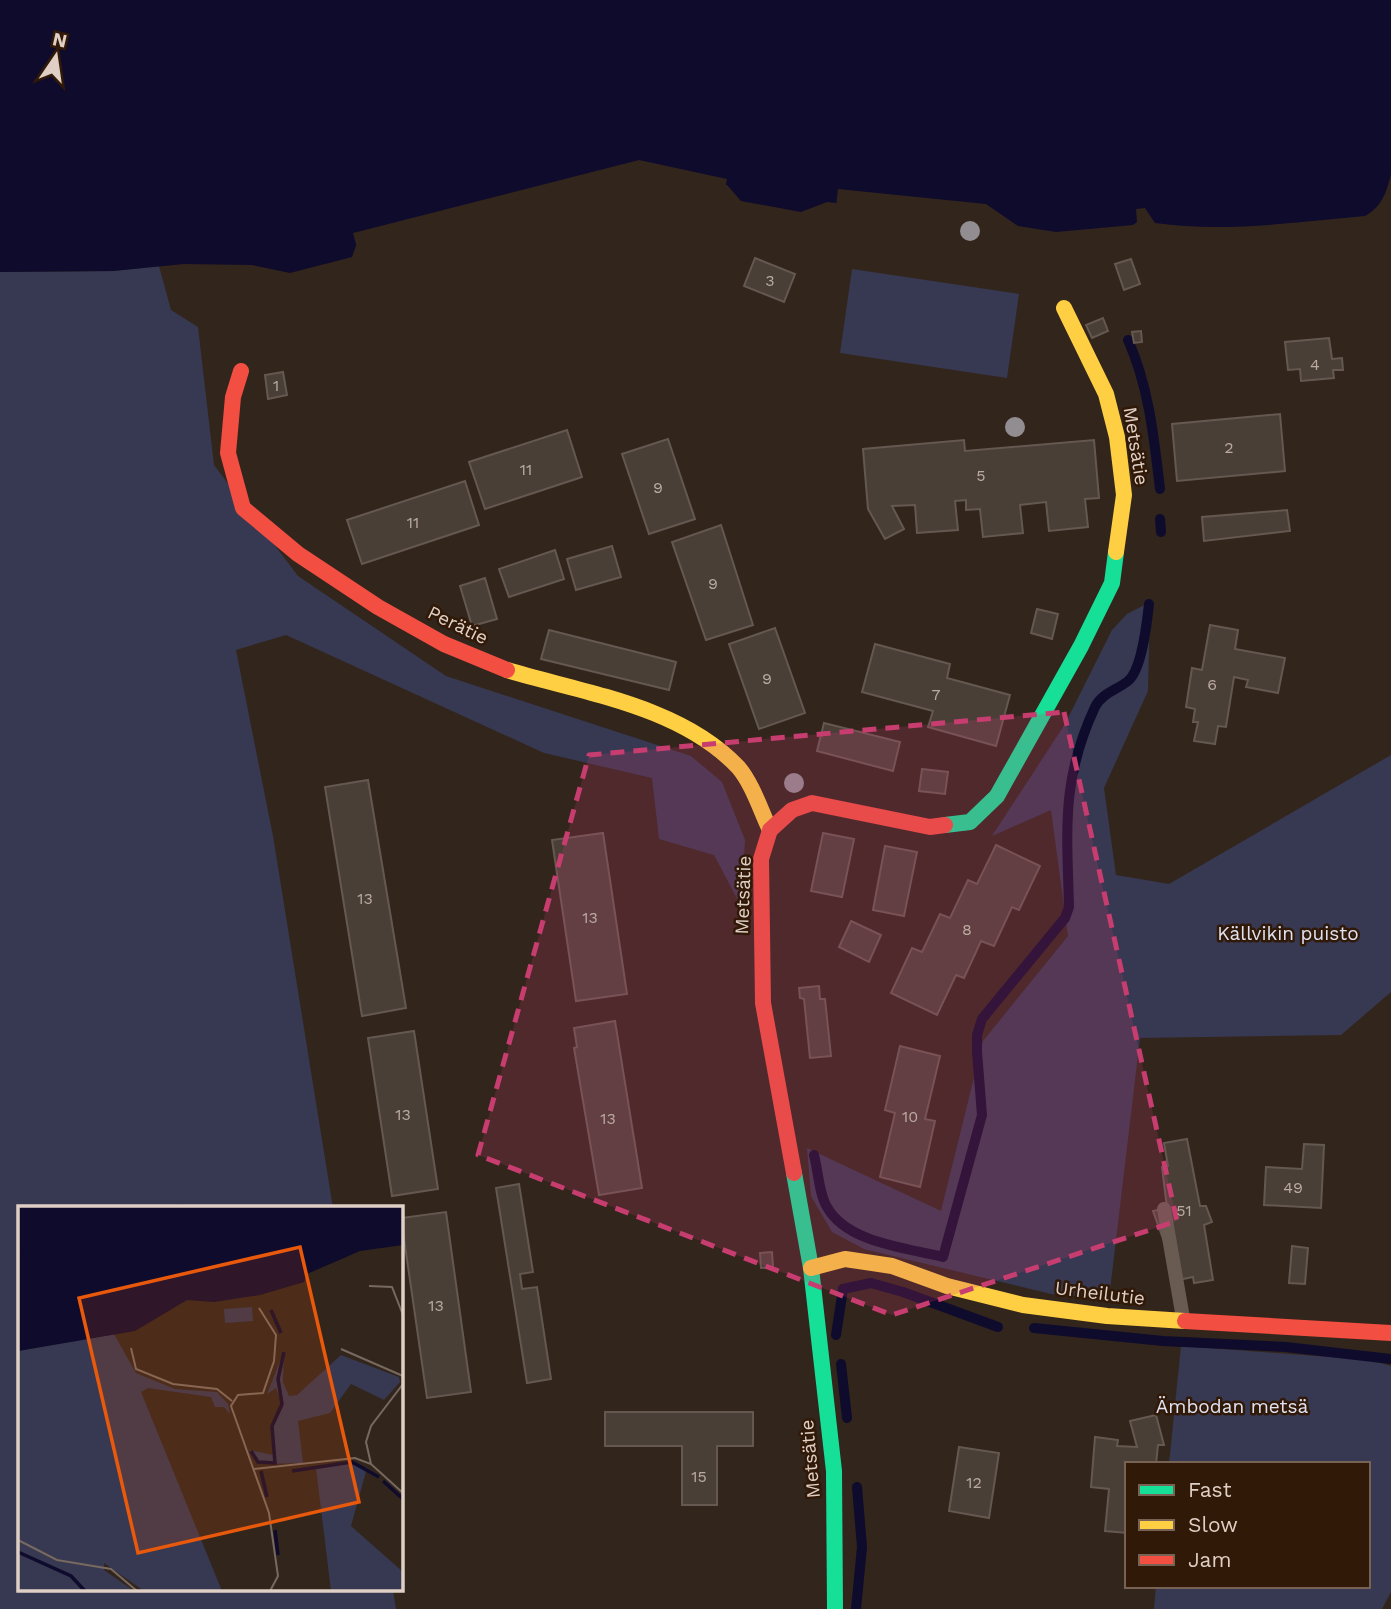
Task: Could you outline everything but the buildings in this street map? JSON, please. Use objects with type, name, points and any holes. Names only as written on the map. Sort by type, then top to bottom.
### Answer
[{"type":"street","name":"Metsätie","points":[[835,1609],[834,1471],[811,1268],[763,1003],[761,859],[771,830],[792,810],[812,803],[930,827],[970,822],[997,796],[1081,646],[1112,583],[1124,495],[1117,437],[1106,394],[1064,308]]},
{"type":"street","name":"Perätie","points":[[241,371],[233,397],[228,453],[243,508],[298,554],[378,607],[444,644],[494,666],[657,714],[700,735],[740,769],[771,830]]},
{"type":"street","name":"Urheilutie","points":[[811,1268],[845,1259],[892,1266],[947,1286],[1023,1305],[1184,1323],[1391,1333]]},
{"type":"lane","points":[[1164,1209],[1184,1323]]},
{"type":"highlighted area","points":[[1064,712],[1177,1221],[892,1315],[478,1155],[589,755]]},
{"type":"green space","points":[[159,266],[171,310],[198,327],[214,465],[298,576],[446,676],[691,756],[722,782],[745,840],[741,906],[714,855],[659,839],[652,778],[544,753],[286,635],[236,650],[273,836],[333,1206],[18,1206],[18,1592],[393,1592],[396,1609],[0,1609],[0,272],[113,271]]},
{"type":"green space","points":[[852,269],[1019,294],[1007,378],[840,353]]},
{"type":"green space","name":"Källvikin puisto","points":[[1150,602],[1148,691],[1104,788],[1116,875],[1169,884],[1391,755],[1391,992],[1341,1035],[1140,1038],[1109,1299],[1051,1294],[864,1249],[832,1232],[811,1196],[807,1148],[941,1211],[983,1041],[1068,936],[1051,810],[992,836],[1065,724],[1112,630],[1127,614]]},
{"type":"green space","name":"Ämbodan metsä","points":[[1181,1346],[1370,1360],[1391,1366],[1391,1592],[1382,1609],[1154,1609],[1156,1588],[1370,1588],[1370,1462],[1169,1462]]},
{"type":"shaded area","points":[[0,0],[1391,0],[1391,174],[1380,203],[1365,216],[1260,226],[1207,227],[1155,223],[1145,208],[1136,209],[1137,222],[1133,225],[1056,232],[973,219],[827,202],[801,212],[741,201],[727,185],[639,164],[359,237],[352,257],[290,273],[252,265],[184,264],[113,271],[0,272]]},
{"type":"pier","points":[[639,160],[727,179],[725,189],[639,168],[361,240],[357,248],[353,233]]},
{"type":"pier","points":[[838,189],[986,204],[1024,230],[836,207]]},
{"type":"waterway","points":[[1128,340],[1146,394],[1160,489]]},
{"type":"waterway","points":[[1160,519],[1161,532]]},
{"type":"waterway","points":[[814,1155],[822,1196],[827,1207],[848,1229],[879,1242],[943,1257],[982,1115],[977,1052],[977,1035],[982,1019],[1065,918],[1069,907],[1068,805],[1076,758],[1098,702],[1128,681],[1137,667],[1149,604]]},
{"type":"waterway","points":[[836,1335],[843,1289],[871,1283],[998,1327]]},
{"type":"waterway","points":[[1034,1328],[1163,1341],[1286,1347],[1391,1359]]},
{"type":"waterway","points":[[841,1364],[847,1418]]},
{"type":"waterway","points":[[856,1609],[862,1547],[857,1487]]},
{"type":"traffic: fast","points":[[945,825],[970,822],[997,796],[1081,646],[1112,583],[1116,552]]},
{"type":"traffic: fast","points":[[794,1173],[811,1268],[834,1471],[835,1609]]},
{"type":"traffic: slow","points":[[1064,308],[1106,394],[1117,437],[1124,495],[1116,552]]},
{"type":"traffic: slow","points":[[507,670],[630,704],[688,729],[715,746],[738,767],[752,789],[770,830]]},
{"type":"traffic: slow","points":[[811,1268],[845,1259],[892,1266],[947,1286],[1023,1305],[1107,1316],[1185,1321]]},
{"type":"traffic: jam","points":[[241,371],[233,397],[228,453],[243,508],[298,554],[378,607],[444,644],[507,670]]},
{"type":"traffic: jam","points":[[794,1173],[763,1003],[761,859],[770,830],[792,810],[812,803],[930,827],[945,825]]},
{"type":"traffic: jam","points":[[1185,1321],[1391,1333]]}]
